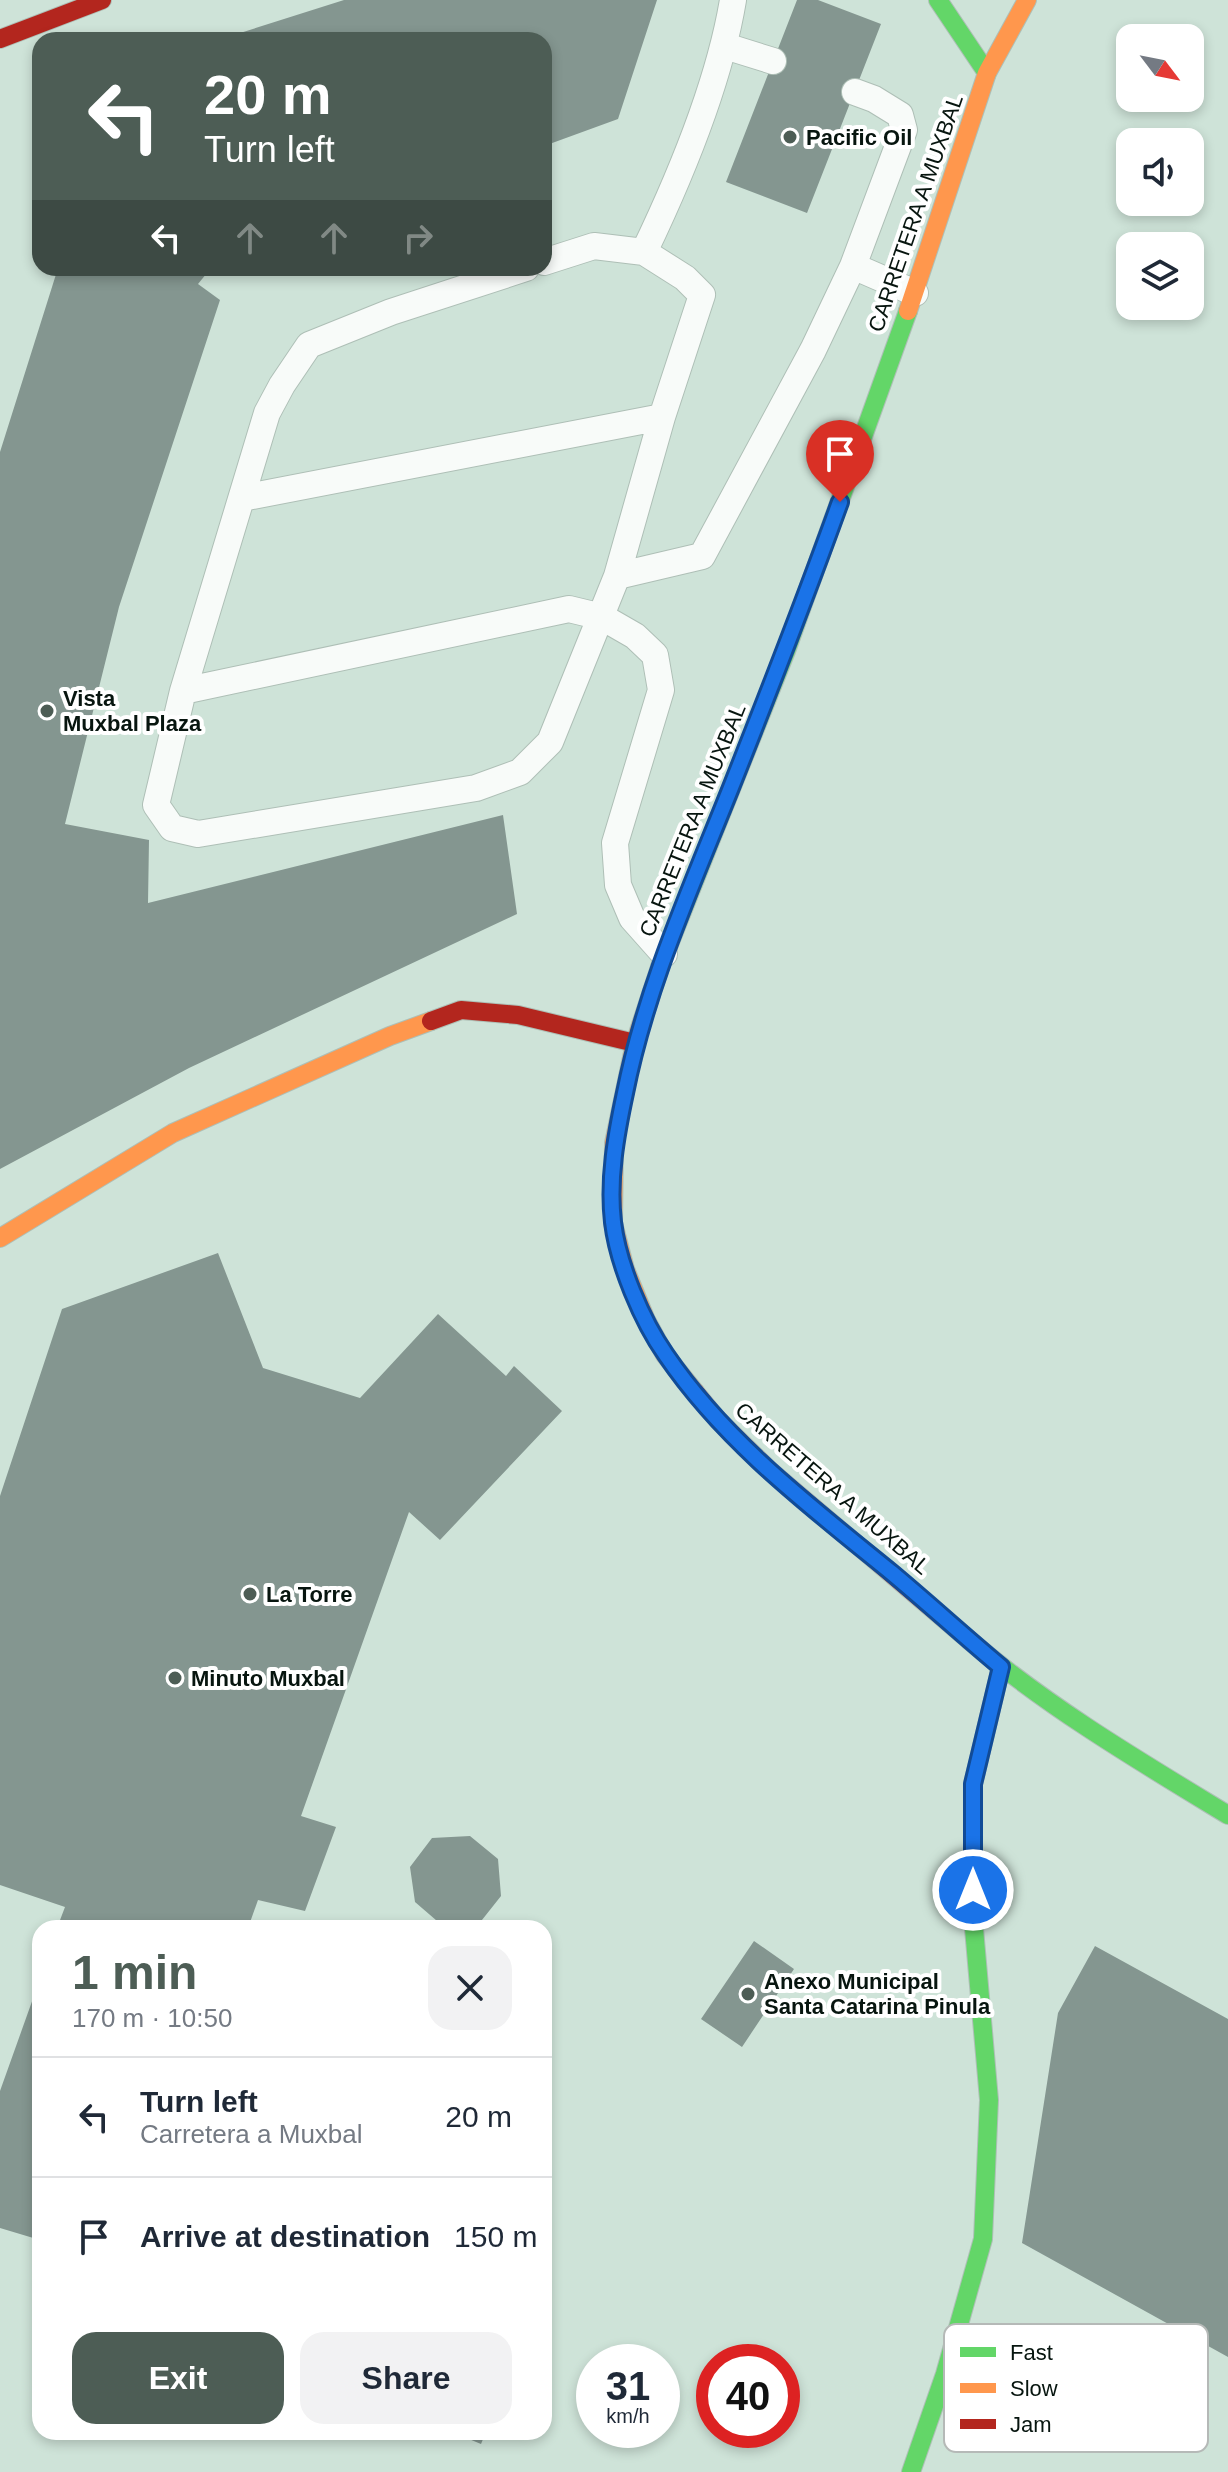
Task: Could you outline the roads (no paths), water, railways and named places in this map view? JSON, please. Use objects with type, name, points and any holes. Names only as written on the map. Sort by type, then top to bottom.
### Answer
[{"type":"main road","points":[[0,39],[102,0]]},
{"type":"main road","name":"CARRETERA A MUXBAL","points":[[938,0],[987,73]]},
{"type":"main road","name":"CARRETERA A MUXBAL","points":[[1027,0],[987,73],[915,293],[786,651],[664,954],[635,1043],[614,1143],[613,1223],[625,1269],[646,1320],[665,1355],[717,1419],[768,1469],[1001,1667],[1139,1761],[1228,1815]]},
{"type":"main road","points":[[0,1238],[173,1133],[390,1036],[461,1010],[518,1015],[635,1043]]},
{"type":"main road","points":[[959,2324],[983,2239],[989,2100],[973,1917],[973,1784],[1001,1667]]},
{"type":"main road","points":[[911,2472],[944,2377]]},
{"type":"lane","points":[[644,252],[669,200],[725,46],[733,0]]},
{"type":"lane","points":[[725,46],[773,61]]},
{"type":"lane","points":[[617,576],[702,556],[813,350],[853,266],[904,130],[900,115],[874,99],[855,92]]},
{"type":"lane","points":[[501,276],[391,312],[309,345],[282,385],[267,413],[183,691],[156,805],[172,828],[198,834],[476,788],[520,772],[550,742],[617,576],[662,417],[702,295],[685,278],[644,252],[594,246],[552,259]]},
{"type":"lane","points":[[853,266],[915,293]]},
{"type":"lane","points":[[242,498],[662,417]]},
{"type":"lane","points":[[183,691],[569,609],[602,617],[635,636],[655,655],[661,690],[615,843],[618,885],[632,918],[664,954]]},
{"type":"place","name":"Pacific Oil","points":[[790,137]]},
{"type":"place","name":"Vista Muxbal Plaza","points":[[47,711]]},
{"type":"place","name":"La Torre","points":[[250,1594]]},
{"type":"place","name":"Minuto Muxbal","points":[[175,1678]]},
{"type":"place","name":"Anexo Municipal Santa Catarina Pinula","points":[[748,1994]]}]
